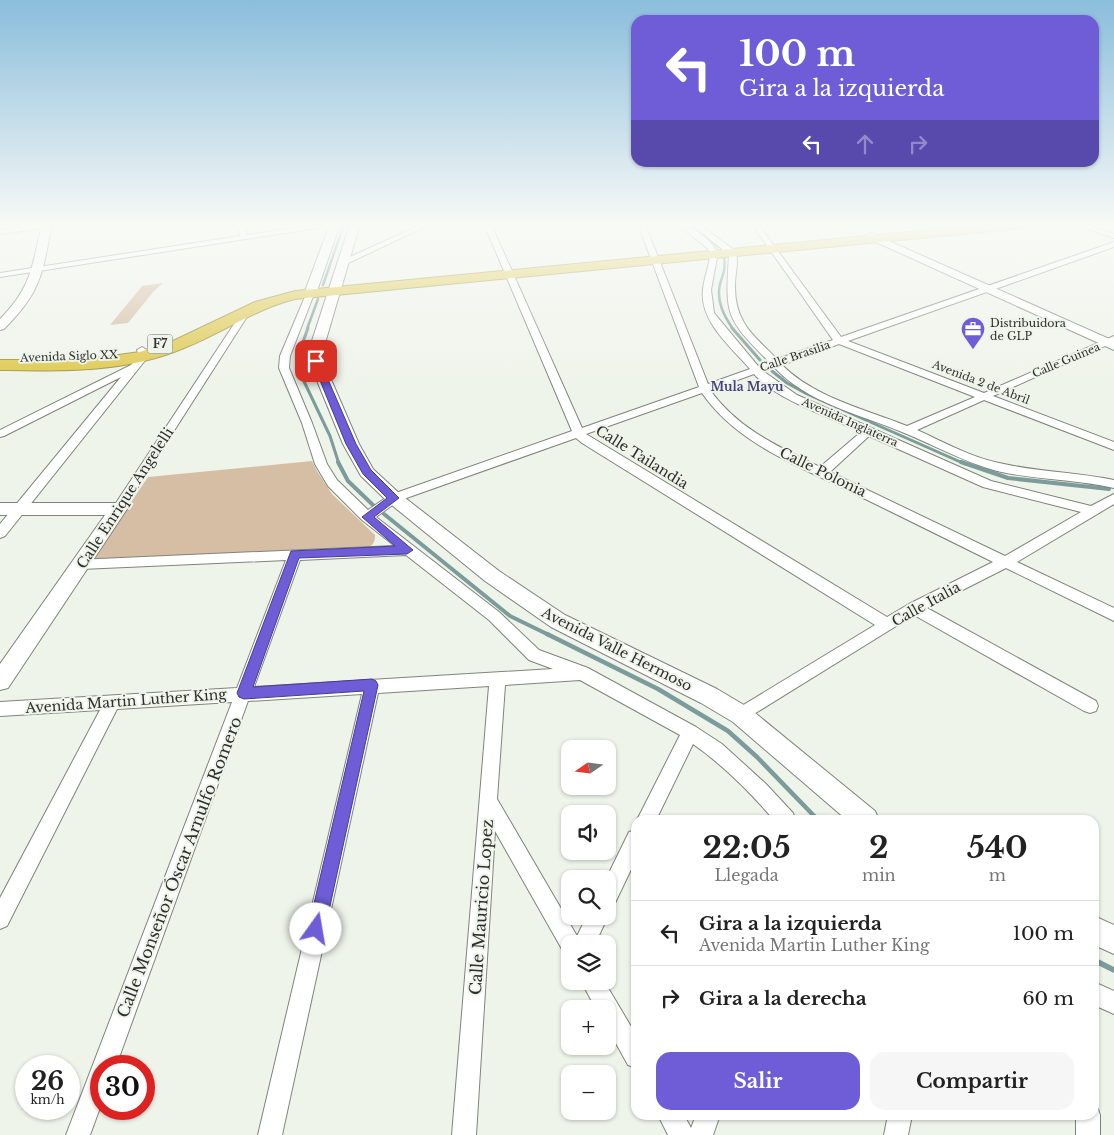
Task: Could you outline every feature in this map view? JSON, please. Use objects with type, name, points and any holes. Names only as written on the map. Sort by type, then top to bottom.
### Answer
[{"type":"highway","name":"Avenida Siglo XX","points":[[0,358],[141,357],[166,342],[268,296],[281,292],[335,290],[478,277]]},
{"type":"highway","name":"Avenida Siglo XX","points":[[0,365],[105,364],[141,357],[170,348],[282,297],[311,291]]},
{"type":"main road","name":"Avenida Valle Hermoso","points":[[335,290],[339,277]]},
{"type":"main road","points":[[986,289],[1112,343]]},
{"type":"main road","name":"Avenida Valle Hermoso","points":[[741,715],[860,815]]},
{"type":"street","points":[[0,326],[24,300],[34,277]]},
{"type":"street","points":[[316,277],[285,356],[284,368],[307,423],[321,464],[332,483],[367,517],[407,550],[494,616],[534,655],[582,674],[690,732],[716,750],[760,790],[782,815]]},
{"type":"street","name":"Calle Tailandia","points":[[511,277],[579,434],[586,441],[887,625]]},
{"type":"street","name":"Calle Polonia","points":[[663,277],[705,390],[715,406],[746,433],[769,447],[1114,615]]},
{"type":"street","name":"Avenida Inglaterra","points":[[709,277],[707,300],[710,313],[754,370],[793,397],[987,484],[1092,510]]},
{"type":"street","name":"Avenida Inglaterra","points":[[730,277],[732,308],[738,322],[775,363],[788,375],[808,388],[835,401],[908,430],[953,452],[996,467],[1114,484]]},
{"type":"street","points":[[793,277],[839,341]]},
{"type":"street","points":[[961,277],[986,289]]},
{"type":"street","name":"Calle Brasilia","points":[[367,517],[394,498],[705,390],[754,370],[1020,277]]},
{"type":"street","name":"Avenida Valle Hermoso","points":[[335,290],[316,350],[316,361],[351,444],[367,472],[394,498],[492,576],[558,621],[708,696],[741,715]]},
{"type":"street","name":"Calle Enrique Angelelli","points":[[0,681],[118,509],[246,312]]},
{"type":"street","name":"Avenida 2 de Abril","points":[[839,341],[1114,446]]},
{"type":"street","name":"Calle Guinea","points":[[908,430],[982,396],[1112,343]]},
{"type":"street","points":[[0,434],[141,357]]},
{"type":"street","points":[[0,533],[141,357]]},
{"type":"street","points":[[822,472],[868,430]]},
{"type":"street","name":"Calle Italia","points":[[741,715],[914,608],[1006,562],[1114,498]]},
{"type":"street","points":[[0,509],[118,509]]},
{"type":"street","points":[[81,564],[407,550]]},
{"type":"street","name":"Calle Monseñor Óscar Arnulfo Romero","points":[[108,1055],[295,554]]},
{"type":"street","points":[[914,608],[1090,706]]},
{"type":"street","name":"Avenida Martin Luther King","points":[[0,709],[372,685],[497,680],[582,674]]},
{"type":"street","name":"Calle Mauricio Lopez","points":[[464,1135],[497,680]]},
{"type":"street","points":[[270,1135],[372,685]]},
{"type":"street","points":[[0,919],[112,703]]},
{"type":"street","points":[[648,815],[690,732]]},
{"type":"street","points":[[489,802],[565,935]]},
{"type":"street","points":[[616,880],[631,849]]},
{"type":"street","points":[[1099,932],[1114,940]]},
{"type":"street","points":[[597,990],[631,1048]]},
{"type":"street","points":[[1099,996],[1114,1003]]},
{"type":"street","points":[[78,1135],[90,1103]]},
{"type":"street","points":[[673,1120],[682,1135]]},
{"type":"street","points":[[701,1135],[706,1120]]},
{"type":"street","points":[[896,1135],[899,1120]]},
{"type":"street","points":[[1088,1120],[1088,1135]]},
{"type":"shaded area","points":[[163,283],[154,291],[128,323],[110,325],[142,286]]},
{"type":"shaded area","points":[[312,461],[332,494],[375,535],[374,542],[368,548],[95,560],[96,554],[148,477]]},
{"type":"waterway","points":[[323,285],[326,277]]},
{"type":"waterway","points":[[722,277],[719,290],[720,302],[724,314],[733,329]]},
{"type":"waterway","points":[[307,329],[318,299]]},
{"type":"waterway","points":[[308,328],[297,358],[300,373],[330,436],[339,464]]},
{"type":"waterway","points":[[732,328],[760,360]]},
{"type":"waterway","points":[[772,371],[787,383],[807,394],[965,464]]},
{"type":"waterway","points":[[961,462],[1008,478],[1109,489]]},
{"type":"waterway","points":[[339,464],[348,481],[373,505]]},
{"type":"waterway","points":[[384,514],[510,616],[549,635]]},
{"type":"waterway","points":[[547,634],[658,689],[728,731],[757,757],[813,815]]},
{"type":"waterway","points":[[1099,962],[1114,970]]},
{"type":"place","name":"Distribuidora de GLP","points":[[973,350]]},
{"type":"district","name":"Mula Mayu","points":[[747,387]]},
{"type":"route","points":[[316,361],[351,444],[367,472],[394,498],[367,517],[407,550],[295,554],[244,693],[372,685],[316,929]]}]
